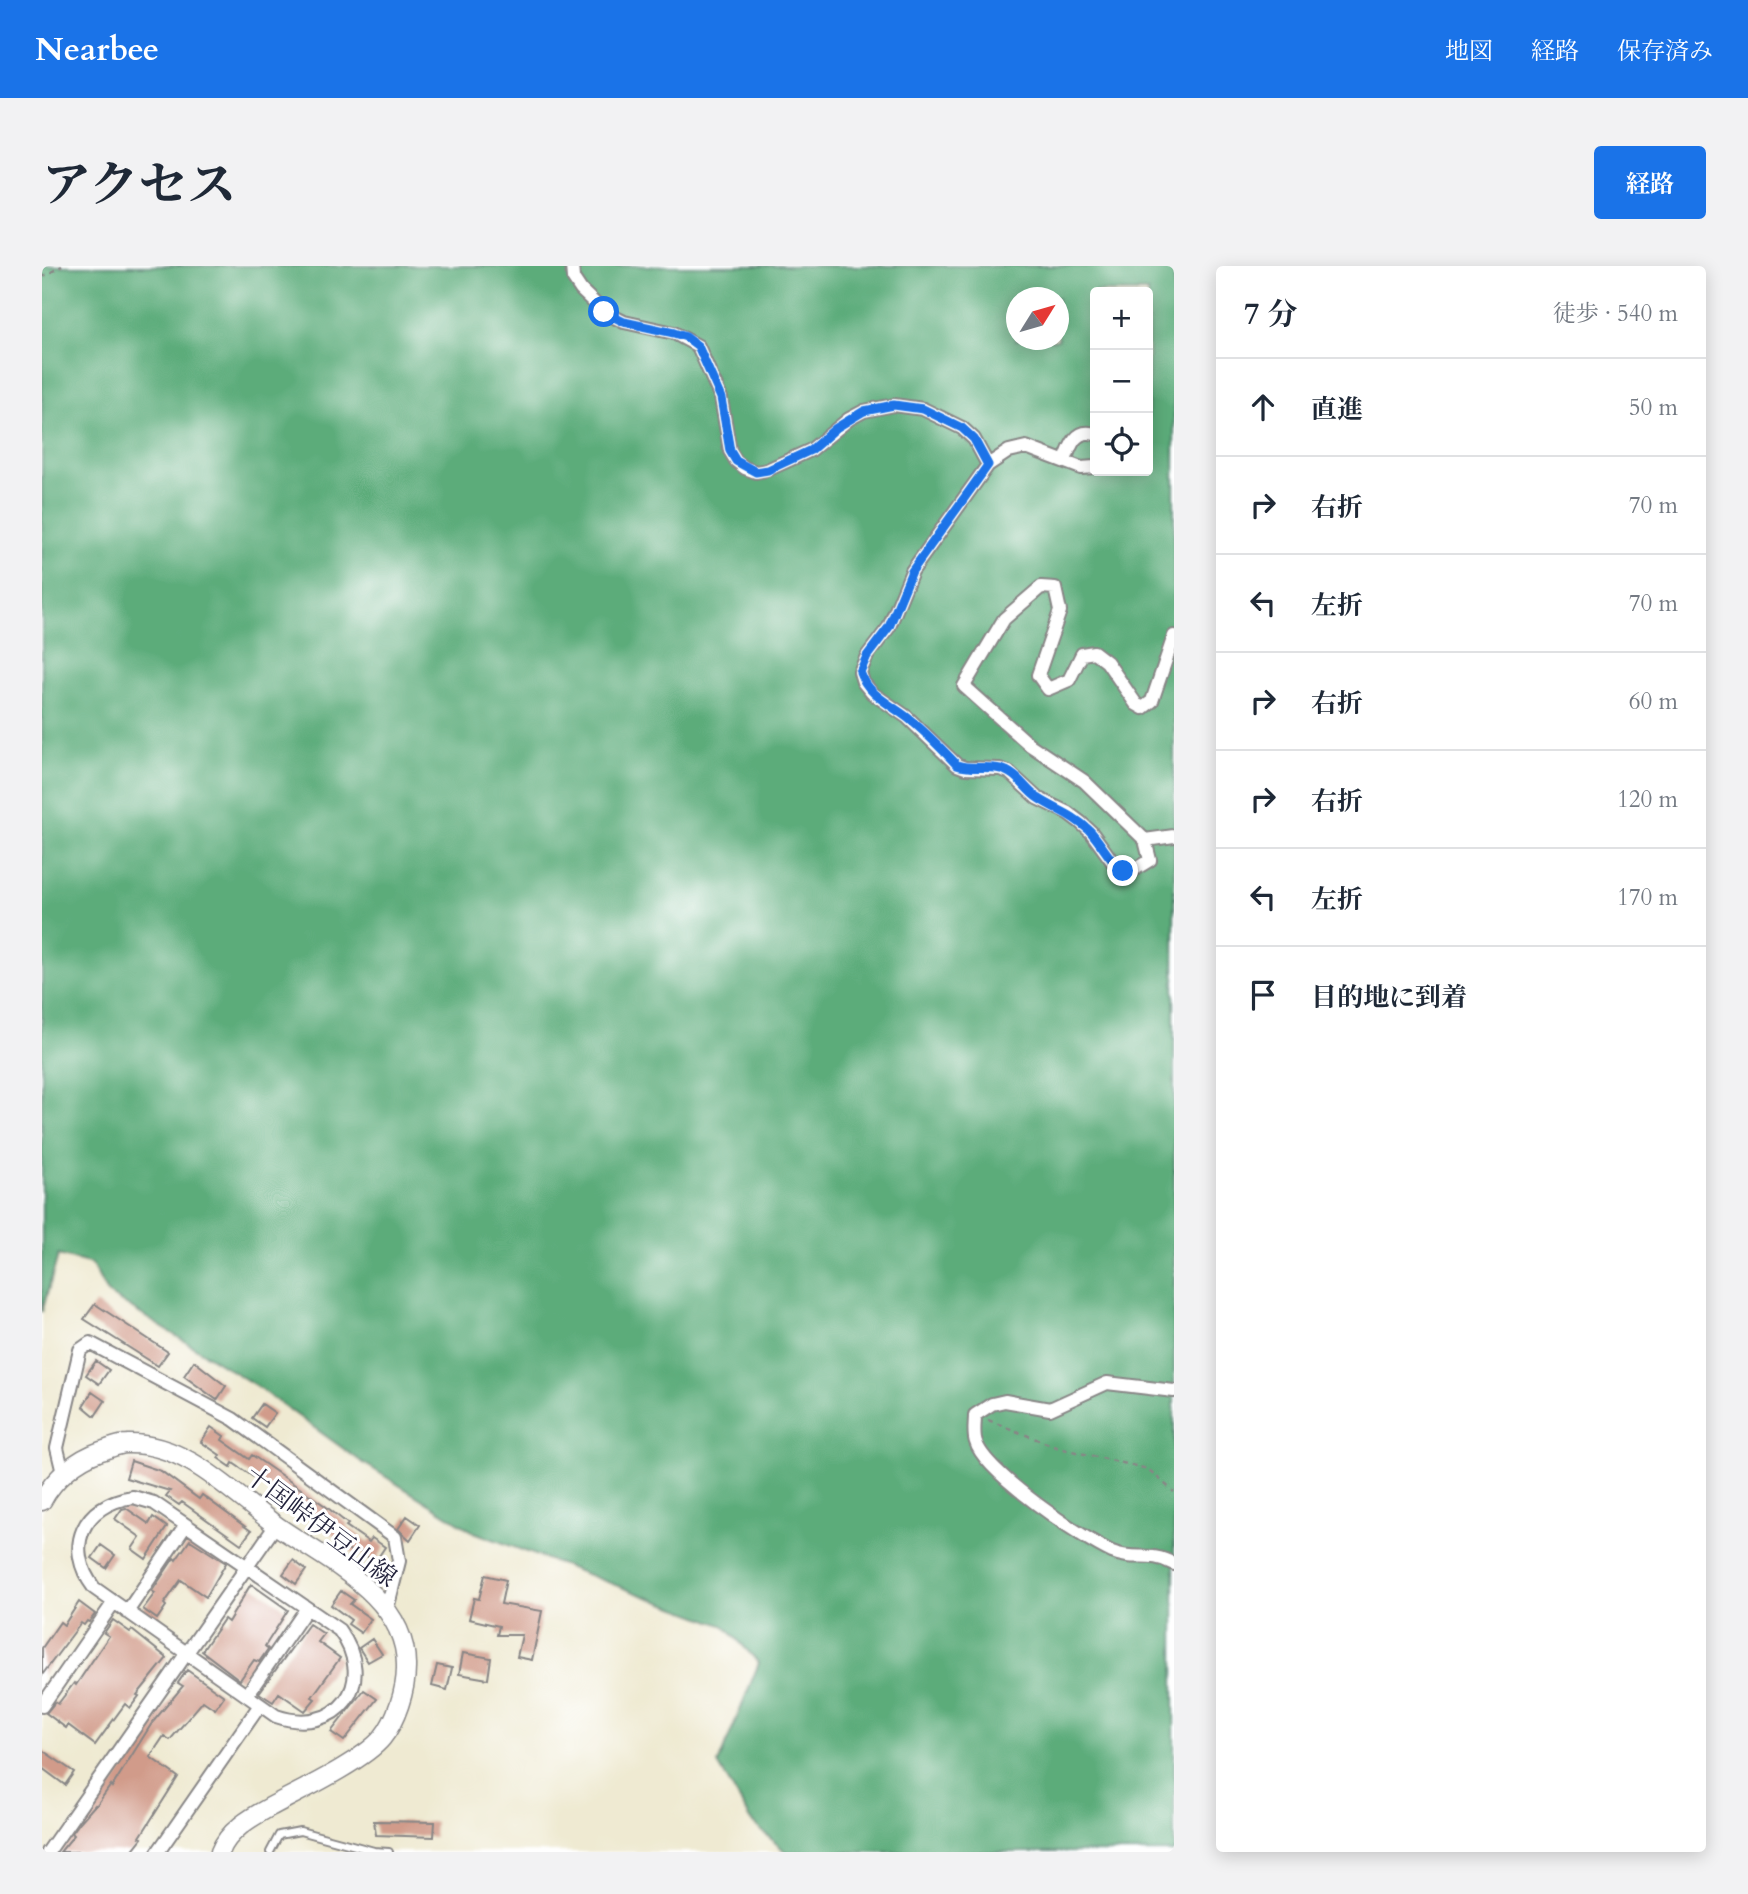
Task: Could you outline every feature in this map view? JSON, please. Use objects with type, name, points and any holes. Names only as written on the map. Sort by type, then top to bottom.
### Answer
[{"type":"main road","name":"十国峠伊豆山線","points":[[42,1501],[63,1473],[88,1455],[125,1444],[156,1446],[194,1463],[276,1525],[368,1588],[387,1609],[403,1638],[407,1669],[398,1708],[383,1738],[366,1752],[312,1785],[253,1816],[225,1840],[220,1852]]},
{"type":"street","points":[[572,266],[573,278],[581,290],[604,312],[624,322],[686,337],[698,346],[721,398],[730,451],[736,461],[745,468],[756,472],[768,470],[811,450],[849,419],[864,411],[894,405],[923,409],[962,428],[974,439],[988,465]]},
{"type":"street","points":[[1065,461],[1072,441],[1077,436],[1090,433]]},
{"type":"street","points":[[1090,467],[1081,468],[1026,447],[1009,450],[988,465],[912,571],[889,627],[867,656],[860,672],[863,682],[872,693],[907,717],[931,738],[957,765],[1009,772],[1037,798],[1068,813],[1091,832],[1115,865],[1123,871],[1132,871],[1150,860],[1145,840],[1084,781],[1030,745],[964,686],[1004,619],[1041,587],[1055,589],[1060,611],[1038,675],[1048,689],[1069,680],[1082,654],[1094,652],[1107,662],[1136,704],[1143,708],[1152,701],[1174,636]]},
{"type":"street","points":[[1145,840],[1174,836]]},
{"type":"street","points":[[63,1473],[57,1448],[80,1350],[90,1343],[233,1419],[395,1537],[399,1561],[387,1609]]},
{"type":"street","points":[[1174,1391],[1107,1383],[1050,1409],[1006,1401],[992,1404],[975,1415],[976,1443],[990,1464],[1027,1498],[1111,1551],[1129,1557],[1150,1555],[1174,1564]]},
{"type":"street","points":[[133,1497],[154,1503],[187,1525],[339,1630],[349,1644],[356,1680],[350,1693],[330,1714],[316,1720],[288,1720],[276,1716],[94,1588],[83,1574],[78,1556],[79,1543],[93,1514],[106,1505],[133,1497]]},
{"type":"street","points":[[127,1612],[187,1525]]},
{"type":"street","points":[[48,1852],[276,1525]]},
{"type":"street","points":[[42,1706],[114,1602]]},
{"type":"street","points":[[247,1695],[307,1608]]},
{"type":"street","points":[[158,1852],[260,1704]]},
{"type":"lane","points":[[270,1852],[279,1835],[300,1831],[374,1851],[389,1852]]},
{"type":"path","points":[[42,277],[62,266]]},
{"type":"path","points":[[975,1415],[1059,1448],[1147,1469],[1174,1492]]},
{"type":"green space","points":[[42,266],[1174,266],[1174,1852],[786,1852],[753,1823],[718,1764],[759,1663],[725,1626],[474,1532],[359,1460],[258,1387],[107,1293],[92,1264],[58,1255],[42,1312]]},
{"type":"building","points":[[95,1304],[168,1352],[158,1366],[84,1319]]},
{"type":"building","points":[[96,1361],[109,1370],[99,1384],[86,1375]]},
{"type":"building","points":[[194,1361],[226,1386],[217,1400],[184,1376]]},
{"type":"building","points":[[92,1392],[105,1401],[95,1416],[83,1406]]},
{"type":"building","points":[[262,1404],[275,1413],[265,1427],[252,1418]]},
{"type":"building","points":[[211,1427],[224,1436],[222,1440],[249,1459],[252,1455],[324,1505],[348,1524],[346,1526],[369,1542],[372,1538],[385,1547],[375,1562],[358,1550],[355,1554],[342,1545],[344,1542],[325,1529],[326,1527],[233,1463],[231,1467],[218,1458],[220,1455],[201,1442]]},
{"type":"building","points":[[131,1461],[161,1471],[199,1499],[202,1495],[251,1531],[241,1544],[182,1502],[179,1505],[166,1496],[170,1491],[126,1478]]},
{"type":"building","points":[[126,1508],[149,1524],[153,1517],[167,1527],[146,1559],[132,1549],[140,1537],[115,1519],[122,1509]]},
{"type":"building","points":[[407,1516],[420,1525],[410,1540],[398,1529]]},
{"type":"building","points":[[190,1540],[226,1563],[206,1597],[181,1580],[157,1619],[143,1609],[174,1558],[176,1560]]},
{"type":"building","points":[[101,1545],[115,1555],[106,1568],[92,1558]]},
{"type":"building","points":[[293,1560],[306,1570],[296,1584],[283,1574]]},
{"type":"building","points":[[485,1575],[506,1580],[501,1604],[542,1611],[532,1660],[517,1657],[522,1635],[497,1635],[499,1626],[469,1619],[474,1598],[479,1599]]},
{"type":"building","points":[[251,1584],[288,1610],[265,1646],[268,1649],[259,1662],[254,1660],[240,1680],[202,1651],[224,1619],[228,1622]]},
{"type":"building","points":[[341,1591],[354,1600],[350,1604],[371,1619],[361,1633],[348,1624],[351,1620],[331,1605]]},
{"type":"building","points":[[79,1602],[95,1614],[89,1622],[84,1625],[81,1623],[42,1675],[42,1648],[60,1622],[64,1625]]},
{"type":"building","points":[[113,1620],[130,1632],[132,1630],[167,1658],[137,1695],[139,1696],[130,1708],[125,1704],[95,1745],[46,1713],[55,1702],[58,1704],[74,1683],[76,1685],[109,1636],[104,1633]]},
{"type":"building","points":[[309,1624],[324,1634],[318,1642],[340,1658],[305,1711],[279,1693],[273,1702],[259,1693]]},
{"type":"building","points":[[372,1639],[382,1654],[368,1662],[359,1648]]},
{"type":"building","points":[[463,1653],[491,1658],[488,1679],[459,1674]]},
{"type":"building","points":[[437,1665],[452,1668],[447,1690],[432,1686]]},
{"type":"building","points":[[187,1670],[224,1696],[215,1709],[203,1701],[170,1740],[164,1736],[150,1757],[178,1777],[140,1837],[142,1838],[131,1852],[60,1852],[74,1835],[72,1833],[80,1822],[111,1785],[112,1787],[152,1723],[183,1686],[178,1683]]},
{"type":"building","points":[[364,1690],[377,1699],[344,1741],[331,1732]]},
{"type":"building","points":[[42,1750],[74,1772],[65,1785],[42,1768]]},
{"type":"building","points":[[374,1821],[435,1822],[434,1837],[376,1835]]},
{"type":"route","points":[[604,312],[624,322],[686,337],[698,346],[721,398],[730,451],[736,461],[756,472],[768,470],[811,450],[849,419],[880,407],[894,405],[923,409],[962,428],[974,439],[988,465],[912,571],[889,627],[867,656],[860,672],[863,682],[872,693],[907,717],[931,738],[957,765],[1009,772],[1037,798],[1068,813],[1091,832],[1115,865],[1123,871]]}]
